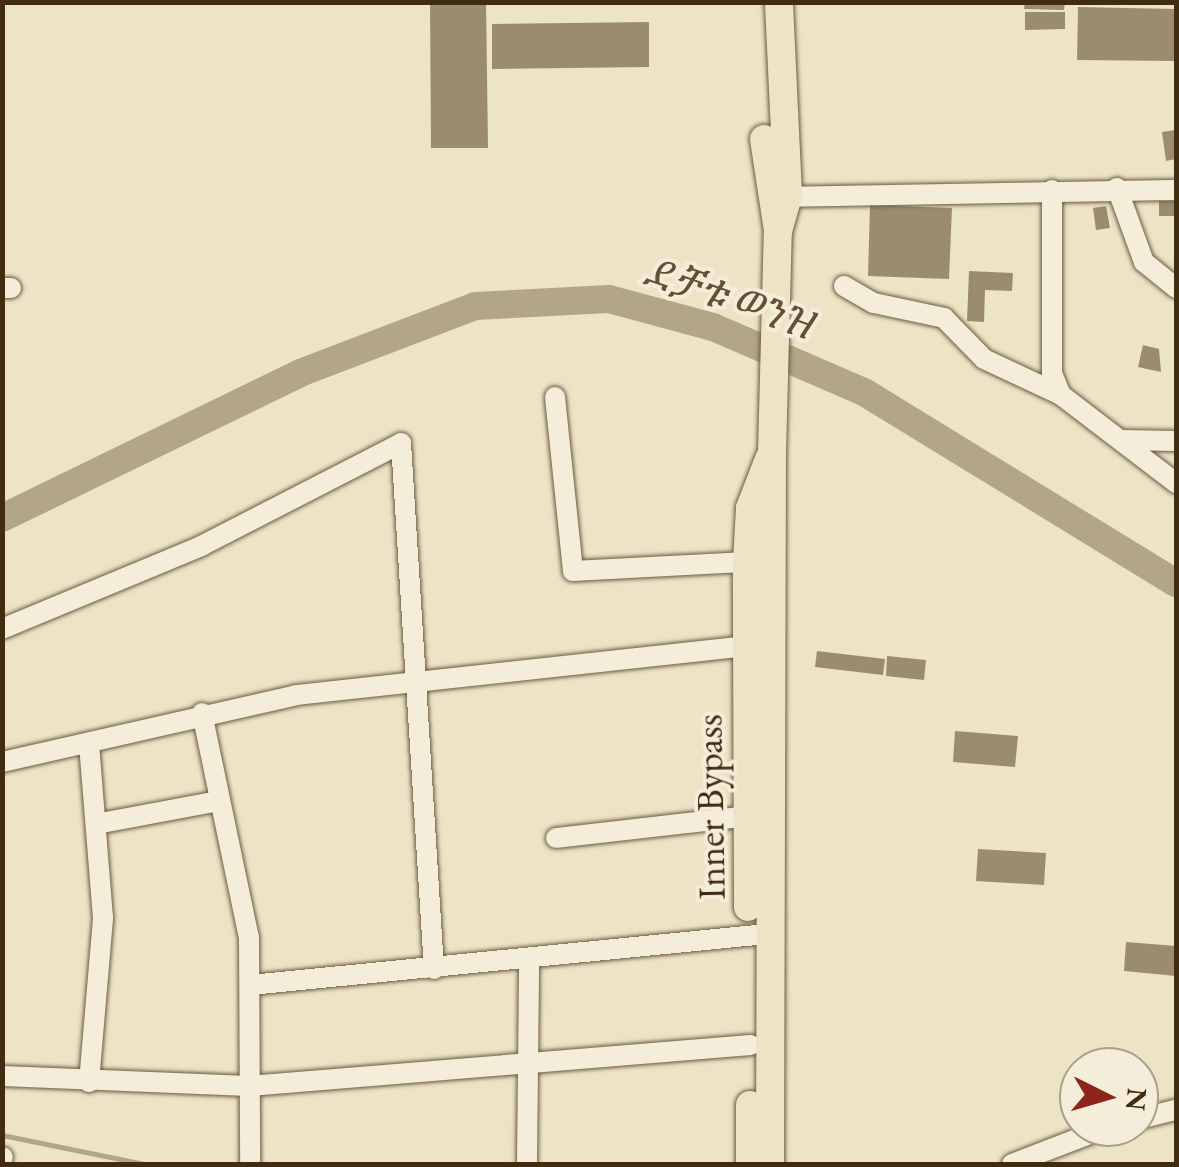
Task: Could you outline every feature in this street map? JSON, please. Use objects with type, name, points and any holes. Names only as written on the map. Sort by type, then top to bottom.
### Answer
[{"type":"main road","name":"Inner Bypass","points":[[761,2],[778,196]]},
{"type":"main road","name":"Inner Bypass","points":[[756,816],[778,231],[778,2]]},
{"type":"main road","name":"Inner Bypass","points":[[770,1164],[746,646],[750,508],[772,453]]},
{"type":"main road","name":"Inner Bypass","points":[[750,1164],[750,1045],[757,936]]},
{"type":"street","points":[[1117,188],[1144,262],[1176,288]]},
{"type":"street","points":[[1052,190],[1052,364],[1060,396]]},
{"type":"street","points":[[778,196],[1176,190]]},
{"type":"street","points":[[844,286],[874,303],[944,318],[984,359],[1060,396],[1176,482]]},
{"type":"street","points":[[1028,380],[1052,364]]},
{"type":"street","points":[[555,397],[574,572],[747,562]]},
{"type":"street","points":[[1121,440],[1176,441]]},
{"type":"street","points":[[2,629],[201,546],[399,442],[418,681],[434,969]]},
{"type":"street","points":[[2,762],[202,713],[418,681],[746,646]]},
{"type":"street","points":[[202,713],[249,937],[250,1164]]},
{"type":"street","points":[[88,1082],[100,823],[89,743]]},
{"type":"street","points":[[100,823],[219,801]]},
{"type":"street","points":[[556,838],[756,816]]},
{"type":"street","points":[[250,985],[757,936]]},
{"type":"street","points":[[527,1164],[529,961]]},
{"type":"street","points":[[2,1076],[249,1086],[528,1070],[750,1045]]},
{"type":"street","points":[[1012,1164],[1059,1146]]},
{"type":"building","points":[[430,2],[486,2],[488,148],[431,148]]},
{"type":"building","points":[[1025,2],[1065,2],[1064,10],[1024,9]]},
{"type":"building","points":[[1078,7],[1176,9],[1176,61],[1077,60]]},
{"type":"building","points":[[1025,12],[1065,12],[1065,29],[1025,30]]},
{"type":"building","points":[[649,22],[649,67],[492,69],[492,24]]},
{"type":"building","points":[[1176,130],[1176,159],[1166,161],[1162,132]]},
{"type":"building","points":[[1159,201],[1176,201],[1176,216],[1159,216]]},
{"type":"building","points":[[870,205],[952,208],[949,279],[868,276]]},
{"type":"building","points":[[1106,206],[1110,228],[1096,230],[1093,208]]},
{"type":"building","points":[[969,271],[1013,273],[1012,291],[985,290],[984,322],[967,321]]},
{"type":"building","points":[[1143,345],[1159,349],[1161,372],[1138,367]]},
{"type":"building","points":[[817,651],[885,659],[883,675],[815,667]]},
{"type":"building","points":[[887,656],[926,660],[924,680],[886,676]]},
{"type":"building","points":[[955,731],[1018,736],[1015,767],[953,762]]},
{"type":"building","points":[[978,849],[1046,853],[1044,885],[976,881]]},
{"type":"building","points":[[1126,942],[1176,946],[1176,976],[1124,971]]},
{"type":"waterway","name":"ደቻቱ ወንዝ","points":[[2,518],[300,373],[475,306],[609,299],[713,327],[864,392],[1176,583]]},
{"type":"waterway","points":[[2,1135],[145,1164]]}]
